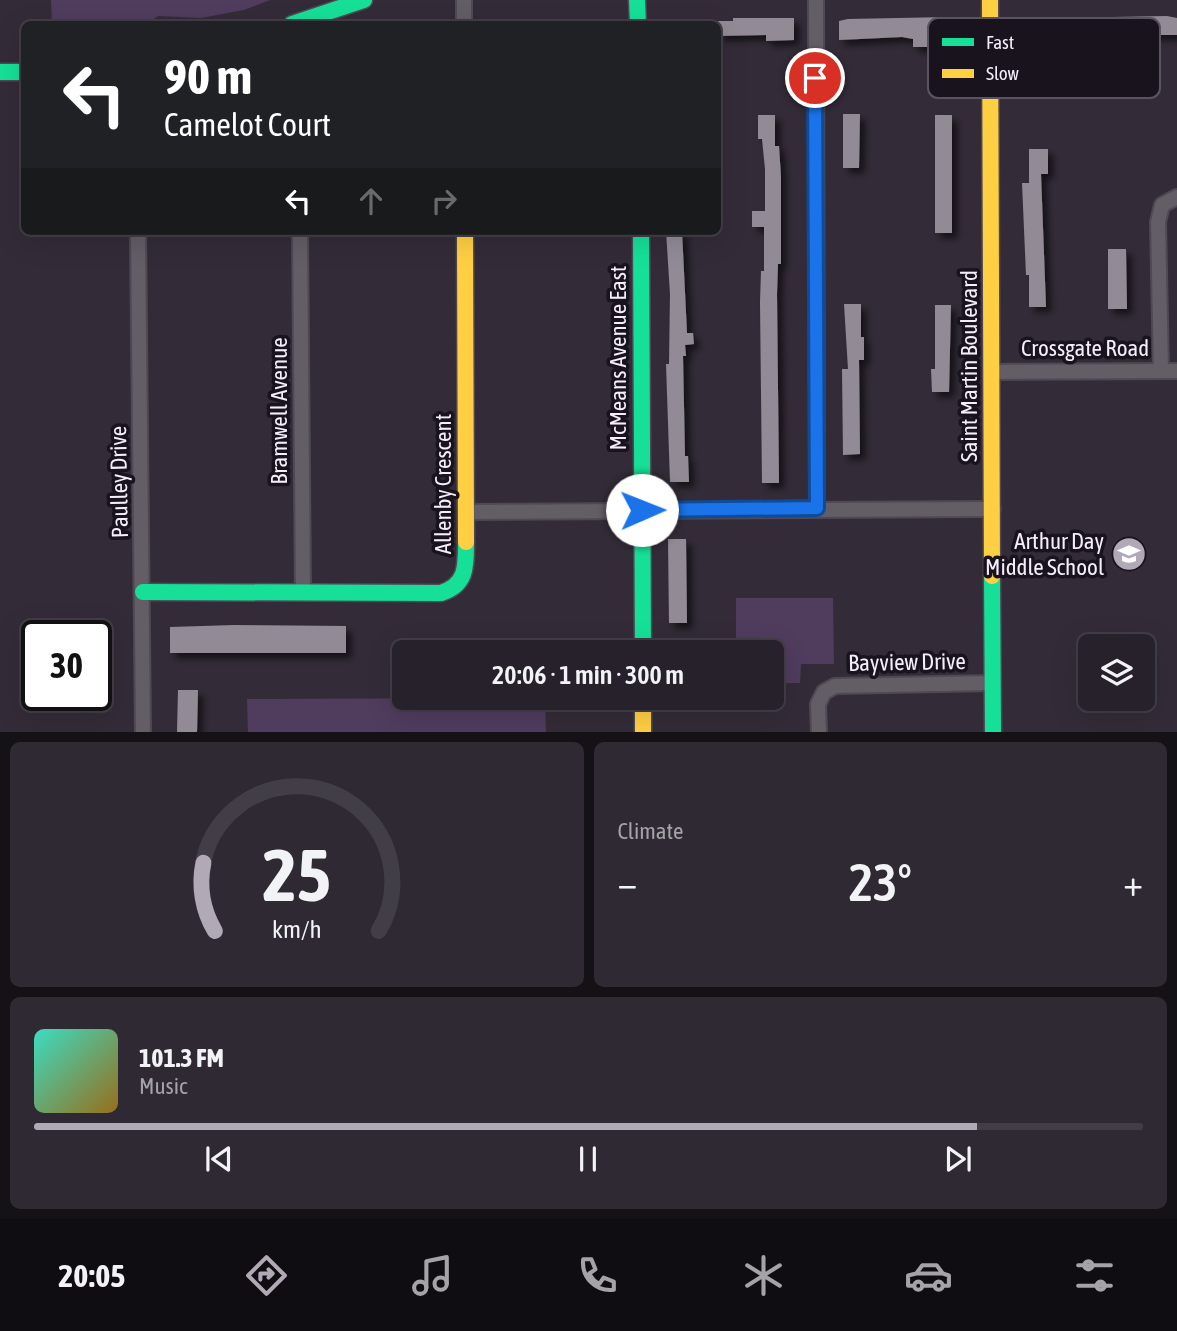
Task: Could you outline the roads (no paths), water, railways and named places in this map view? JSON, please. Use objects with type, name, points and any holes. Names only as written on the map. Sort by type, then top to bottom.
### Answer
[{"type":"street","points":[[305,21],[364,0]]},
{"type":"street","points":[[464,0],[464,21]]},
{"type":"street","points":[[637,0],[638,21]]},
{"type":"street","points":[[816,0],[817,508]]},
{"type":"street","name":"Saint Martin Boulevard","points":[[990,0],[990,18]]},
{"type":"street","points":[[0,72],[21,72]]},
{"type":"street","name":"Saint Martin Boulevard","points":[[991,98],[993,732]]},
{"type":"street","points":[[1161,371],[1158,222],[1161,205],[1177,197]]},
{"type":"street","name":"Paulley Drive","points":[[138,235],[143,732]]},
{"type":"street","name":"Bramwell Avenue","points":[[300,235],[303,592]]},
{"type":"street","name":"Allenby Crescent","points":[[143,592],[441,593],[452,590],[461,581],[466,569],[465,235]]},
{"type":"street","name":"McMeans Avenue East","points":[[640,235],[643,640]]},
{"type":"street","name":"Crossgate Road","points":[[992,372],[1177,370]]},
{"type":"street","points":[[466,512],[993,509]]},
{"type":"street","name":"Bayview Drive","points":[[819,732],[818,704],[824,692],[835,686],[993,683]]},
{"type":"street","points":[[643,710],[643,732]]},
{"type":"place","name":"Arthur Day Middle School","points":[[1129,554]]}]
